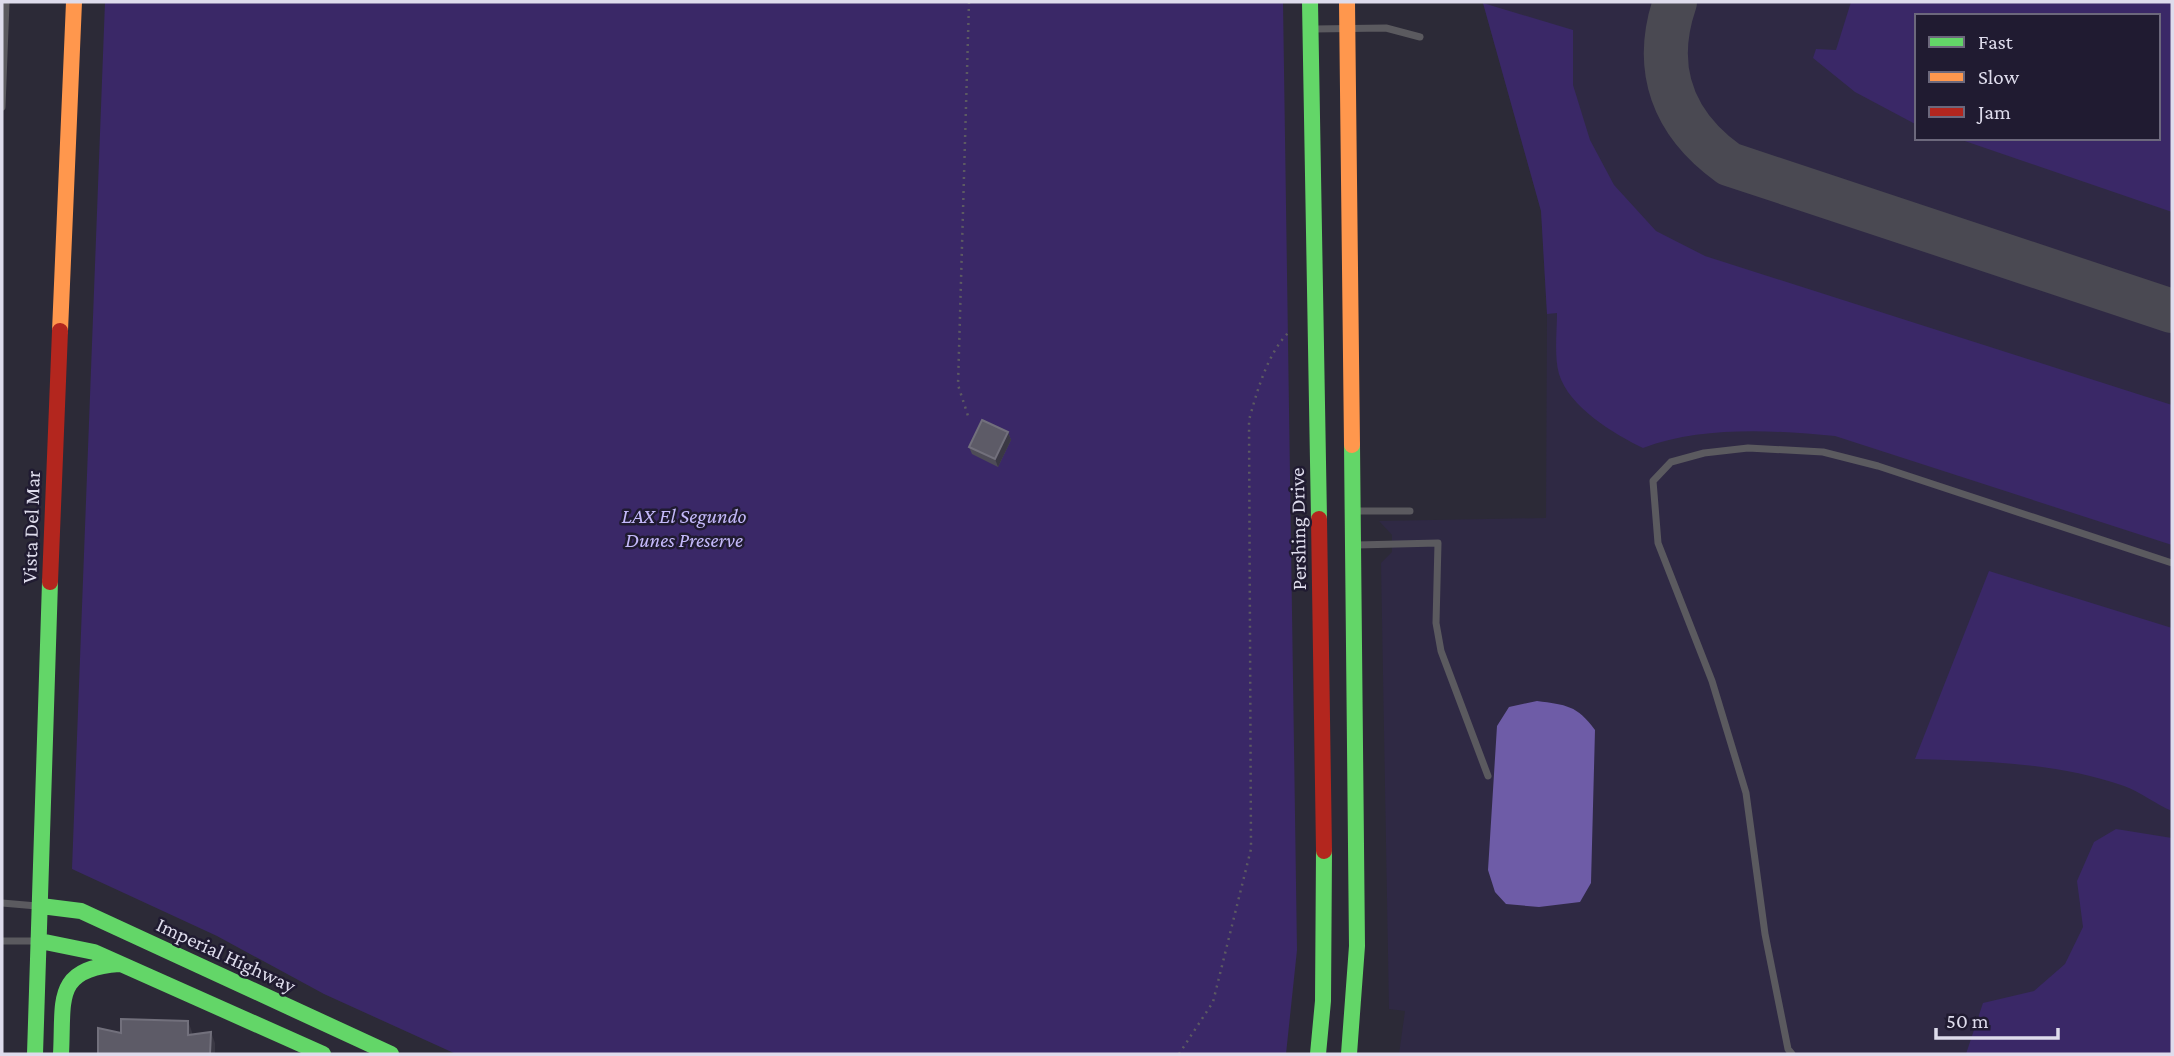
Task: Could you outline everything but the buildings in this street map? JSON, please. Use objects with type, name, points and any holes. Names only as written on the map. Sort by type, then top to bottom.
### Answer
[{"type":"main road","name":"Vista Del Mar","points":[[35,1054],[51,536],[74,2]]},
{"type":"main road","name":"Pershing Drive","points":[[1310,2],[1325,886],[1324,987],[1318,1054]]},
{"type":"main road","points":[[1347,2],[1357,934],[1349,1054]]},
{"type":"main road","name":"Imperial Highway","points":[[41,906],[81,911],[391,1054]]},
{"type":"main road","points":[[40,941],[78,947],[123,964],[323,1054]]},
{"type":"main road","points":[[61,1054],[66,988],[71,978],[89,966],[123,964]]},
{"type":"lane","points":[[2,107],[6,2]]},
{"type":"lane","points":[[1310,29],[1386,28],[1420,37]]},
{"type":"lane","points":[[1792,1054],[1788,1049],[1765,934],[1746,793],[1712,681],[1658,543],[1653,481],[1671,462],[1704,453],[1748,448],[1823,452],[1878,466],[2172,562]]},
{"type":"lane","points":[[1353,510],[1410,511]]},
{"type":"lane","points":[[1353,545],[1438,543],[1436,623],[1441,652],[1488,776]]},
{"type":"lane","points":[[2,903],[41,906]]},
{"type":"lane","points":[[2,941],[40,941]]},
{"type":"path","points":[[969,2],[958,385],[969,419]]},
{"type":"path","points":[[1179,1054],[1213,1002],[1251,849],[1249,420],[1258,389],[1276,351],[1290,331]]},
{"type":"shaded area","points":[[1479,2],[2172,2],[2172,1054],[1399,1054],[1405,1011],[1389,1009],[1381,563],[1392,552],[1392,535],[1379,521],[1546,518],[1547,314],[1541,211],[1483,3]]},
{"type":"shaded area","points":[[1537,701],[1576,711],[1595,730],[1591,883],[1580,902],[1539,907],[1506,904],[1495,892],[1488,870],[1497,726],[1509,707]]},
{"type":"green space","name":"LAX El Segundo Dunes Preserve","points":[[105,2],[1283,2],[1297,950],[1286,1054],[456,1054],[324,994],[217,936],[72,869]]},
{"type":"green space","points":[[1851,2],[2172,2],[2172,212],[1962,140],[2160,140],[2160,14],[1915,14],[1915,124],[1855,92],[1813,58],[1816,49],[1836,50]]},
{"type":"green space","points":[[1483,3],[1573,30],[1573,85],[1590,140],[1614,185],[1656,231],[1705,256],[2172,405],[2172,545],[1835,436],[1762,431],[1713,433],[1665,441],[1643,448],[1594,418],[1572,398],[1557,367],[1557,313],[1547,314],[1541,211]]},
{"type":"green space","points":[[1989,571],[2172,628],[2172,811],[2124,786],[2073,772],[1995,762],[1915,759]]},
{"type":"green space","points":[[2116,829],[2172,838],[2172,1054],[1966,1054],[1983,1003],[2034,991],[2065,964],[2083,927],[2077,881],[2094,842]]},
{"type":"taxiway","points":[[1675,2],[1668,27],[1666,50],[1672,93],[1681,113],[1694,131],[1729,164],[2172,311]]},
{"type":"traffic: fast","points":[[1310,2],[1319,519]]},
{"type":"traffic: fast","points":[[1349,1054],[1357,946],[1352,445]]},
{"type":"traffic: fast","points":[[35,1054],[50,582]]},
{"type":"traffic: fast","points":[[1318,1054],[1323,1001],[1324,851]]},
{"type":"traffic: fast","points":[[41,906],[81,911],[391,1054]]},
{"type":"traffic: fast","points":[[40,941],[94,952],[323,1054]]},
{"type":"traffic: fast","points":[[61,1054],[63,1003],[72,980],[98,967],[119,964]]},
{"type":"traffic: slow","points":[[60,331],[74,2]]},
{"type":"traffic: slow","points":[[1347,2],[1352,445]]},
{"type":"traffic: jam","points":[[50,582],[60,331]]},
{"type":"traffic: jam","points":[[1319,519],[1324,851]]}]
